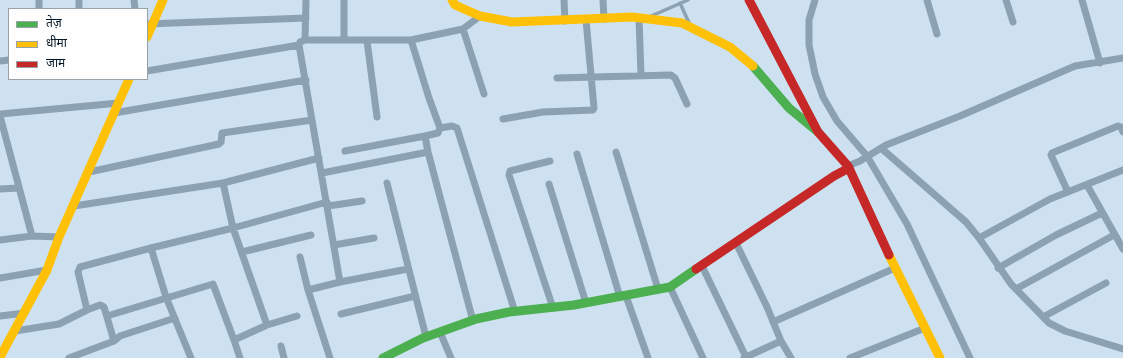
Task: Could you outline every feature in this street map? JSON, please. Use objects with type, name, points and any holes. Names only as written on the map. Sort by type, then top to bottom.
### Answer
[{"type":"street","points":[[150,24],[163,0]]},
{"type":"street","points":[[305,40],[306,0]]},
{"type":"street","points":[[344,0],[344,40]]},
{"type":"street","points":[[452,0],[455,5],[480,16],[512,22],[642,18],[682,23],[730,47],[754,67],[788,108],[818,132],[848,167],[895,268],[940,358]]},
{"type":"street","points":[[564,0],[565,21]]},
{"type":"street","points":[[603,0],[604,19]]},
{"type":"street","points":[[749,0],[818,132]]},
{"type":"street","points":[[815,0],[809,20],[809,45],[815,74],[823,97],[837,120],[867,156],[907,224],[970,358]]},
{"type":"street","points":[[928,0],[937,34]]},
{"type":"street","points":[[1006,0],[1013,22]]},
{"type":"street","points":[[1082,0],[1100,63]]},
{"type":"street","points":[[340,282],[300,42],[305,40],[411,40],[463,29],[480,16]]},
{"type":"street","points":[[150,24],[306,18]]},
{"type":"street","points":[[642,18],[642,75]]},
{"type":"street","points":[[503,119],[543,112],[593,110],[586,20]]},
{"type":"street","points":[[463,29],[484,94]]},
{"type":"street","points":[[345,151],[438,133],[440,128],[411,40]]},
{"type":"street","points":[[366,41],[377,117]]},
{"type":"street","points":[[148,72],[300,45]]},
{"type":"street","points":[[383,358],[426,337],[473,320],[515,312],[553,308],[623,297],[670,287],[827,180],[881,148],[1075,66],[1123,58]]},
{"type":"street","points":[[557,78],[642,75],[674,76],[687,104]]},
{"type":"street","points":[[0,357],[47,270],[59,237],[129,80]]},
{"type":"street","points":[[114,114],[306,80]]},
{"type":"street","points":[[32,236],[0,115],[119,103]]},
{"type":"street","points":[[89,172],[219,144],[222,142],[222,133],[312,120]]},
{"type":"street","points":[[440,128],[452,126],[457,128],[515,312]]},
{"type":"street","points":[[1068,192],[1051,155],[1052,153],[1118,126],[1121,127],[1123,132]]},
{"type":"street","points":[[425,136],[473,320]]},
{"type":"street","points":[[0,149],[8,148]]},
{"type":"street","points":[[881,148],[966,222],[979,238],[998,268],[1049,323],[1065,331],[1123,349]]},
{"type":"street","points":[[322,173],[428,152]]},
{"type":"street","points":[[616,152],[658,290]]},
{"type":"street","points":[[577,154],[623,297],[648,358]]},
{"type":"street","points":[[74,206],[223,183],[319,158]]},
{"type":"street","points":[[550,161],[510,171],[509,175],[553,308]]},
{"type":"street","points":[[979,238],[1050,199],[1123,170]]},
{"type":"street","points":[[223,183],[233,228],[267,325]]},
{"type":"street","points":[[387,183],[426,337]]},
{"type":"street","points":[[549,184],[586,303]]},
{"type":"street","points":[[1087,185],[1123,249]]},
{"type":"street","points":[[0,189],[19,188]]},
{"type":"street","points":[[87,310],[78,272],[80,267],[327,204],[362,201]]},
{"type":"street","points":[[998,268],[1102,213]]},
{"type":"street","points":[[242,252],[311,235]]},
{"type":"street","points":[[1016,289],[1114,235]]},
{"type":"street","points":[[0,240],[32,236],[59,237]]},
{"type":"street","points":[[334,245],[374,238]]},
{"type":"street","points":[[736,243],[781,341],[791,358]]},
{"type":"street","points":[[151,248],[166,297],[191,358]]},
{"type":"street","points":[[300,257],[308,290],[330,358]]},
{"type":"street","points":[[702,266],[745,357],[781,341]]},
{"type":"street","points":[[773,322],[895,268]]},
{"type":"street","points":[[308,290],[340,282],[408,269]]},
{"type":"street","points":[[0,278],[47,270]]},
{"type":"street","points":[[1043,317],[1106,283]]},
{"type":"street","points":[[107,316],[213,284],[240,358]]},
{"type":"street","points":[[670,287],[703,358]]},
{"type":"street","points":[[341,314],[415,296]]},
{"type":"street","points":[[15,331],[59,324],[87,310],[102,306],[107,316],[114,341]]},
{"type":"street","points":[[0,316],[25,312]]},
{"type":"street","points":[[234,340],[267,325],[297,316]]},
{"type":"street","points":[[69,358],[114,341],[120,336],[175,318]]},
{"type":"street","points":[[850,358],[925,328]]},
{"type":"street","points":[[440,332],[451,358]]},
{"type":"street","points":[[281,346],[284,358]]},
{"type":"lane","points":[[642,18],[688,0]]},
{"type":"lane","points":[[680,3],[692,28]]},
{"type":"traffic: fast","points":[[753,66],[789,108],[818,132]]},
{"type":"traffic: fast","points":[[383,358],[423,338],[476,319],[509,312],[574,305],[670,287],[696,269]]},
{"type":"traffic: slow","points":[[148,35],[163,0]]},
{"type":"traffic: slow","points":[[452,0],[455,5],[480,16],[512,22],[632,17],[682,23],[730,47],[753,66]]},
{"type":"traffic: slow","points":[[0,357],[47,270],[59,237],[129,80]]},
{"type":"traffic: slow","points":[[889,255],[940,358]]},
{"type":"traffic: jam","points":[[749,0],[818,132],[848,166],[889,255]]},
{"type":"traffic: jam","points":[[696,269],[834,176],[849,168]]}]
